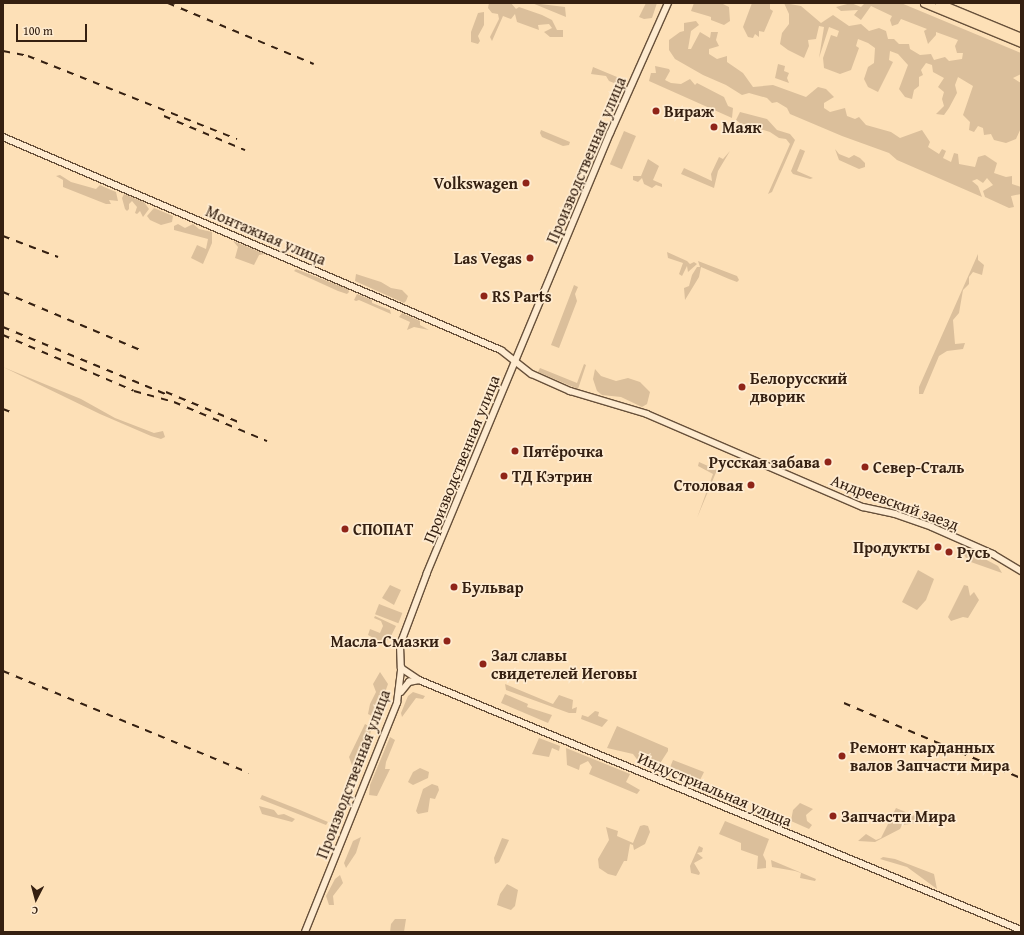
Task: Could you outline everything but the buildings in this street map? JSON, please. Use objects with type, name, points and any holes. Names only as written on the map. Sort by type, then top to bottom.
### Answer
[{"type":"main road","name":"Производственная улица","points":[[401,668],[400,645],[405,630],[607,140],[668,3]]},
{"type":"main road","points":[[924,3],[1021,43]]},
{"type":"main road","points":[[939,3],[1021,37]]},
{"type":"main road","name":"Индустриальная улица","points":[[401,668],[419,680],[1021,930]]},
{"type":"street","name":"Монтажная улица","points":[[3,137],[501,350],[516,361]]},
{"type":"street","name":"Андреевский заезд","points":[[516,361],[532,374],[570,391],[647,414],[863,507],[912,520],[944,532],[993,554],[1021,571]]},
{"type":"street","name":"Производственная улица","points":[[305,932],[400,694],[401,668]]},
{"type":"street","points":[[400,694],[409,682],[419,680]]},
{"type":"shaded area","points":[[489,3],[511,3],[516,9],[519,7],[542,15],[552,20],[557,30],[563,30],[563,37],[550,37],[544,32],[552,28],[549,24],[538,25],[539,30],[517,22],[515,14],[511,19],[503,16],[492,41],[490,37],[499,19],[498,14],[492,13],[488,8]]},
{"type":"shaded area","points":[[532,3],[565,7],[566,17]]},
{"type":"shaded area","points":[[646,3],[657,3],[652,18],[644,19],[639,17]]},
{"type":"shaded area","points":[[694,3],[721,3],[729,7],[730,21],[724,25],[711,20],[711,17],[691,11]]},
{"type":"shaded area","points":[[752,3],[770,3],[770,9],[773,11],[764,32],[759,31],[759,37],[755,34],[753,38],[748,37],[743,27]]},
{"type":"shaded area","points":[[784,3],[801,6],[821,23],[833,15],[849,26],[861,24],[869,31],[879,28],[886,31],[888,39],[894,39],[899,44],[909,44],[910,49],[920,55],[931,54],[934,60],[945,57],[949,61],[962,59],[963,53],[957,53],[955,46],[958,40],[936,32],[936,35],[928,44],[924,31],[927,29],[901,19],[898,24],[892,26],[890,20],[892,16],[871,6],[861,20],[854,15],[858,10],[841,11],[836,7],[851,3],[861,7],[865,3],[901,3],[1021,53],[1021,74],[1013,78],[1021,83],[1021,128],[1016,139],[1006,143],[994,140],[991,134],[984,135],[983,128],[978,126],[974,132],[969,130],[970,122],[963,115],[973,86],[958,77],[955,85],[957,93],[949,108],[944,115],[936,114],[944,106],[942,99],[944,92],[938,87],[944,78],[933,72],[932,65],[926,63],[921,70],[923,75],[919,77],[919,86],[914,90],[912,99],[905,97],[899,89],[908,65],[898,54],[890,51],[889,60],[893,62],[878,92],[868,87],[864,79],[868,67],[874,63],[875,48],[868,43],[858,39],[856,46],[859,48],[851,70],[840,74],[824,68],[823,58],[831,35],[837,37],[839,31],[829,27],[819,58],[824,27],[819,26],[816,39],[808,40],[809,46],[804,58],[788,50],[780,44],[782,33],[789,24],[789,14]]},
{"type":"shaded area","points":[[484,12],[484,25],[478,36],[480,41],[478,44],[471,42],[471,32],[478,13]]},
{"type":"shaded area","points":[[696,21],[699,25],[691,31],[688,49],[691,49],[700,32],[710,38],[711,32],[718,32],[716,40],[719,46],[709,49],[709,54],[717,59],[727,56],[727,62],[743,73],[753,87],[773,85],[806,97],[818,87],[826,89],[834,97],[824,103],[824,108],[830,112],[845,108],[847,116],[855,119],[859,117],[866,125],[891,132],[900,138],[922,130],[930,142],[928,147],[939,154],[942,149],[946,151],[943,158],[951,162],[954,153],[958,154],[959,164],[975,167],[978,157],[985,155],[997,163],[994,173],[1006,177],[1012,176],[1012,184],[1021,187],[1021,194],[1011,196],[1014,207],[1009,208],[985,197],[983,191],[993,185],[987,178],[983,183],[977,179],[972,181],[978,186],[982,197],[897,160],[889,153],[842,136],[790,114],[787,108],[777,102],[772,103],[767,98],[749,93],[742,95],[726,85],[703,75],[675,59],[669,50],[669,40],[680,32],[684,31],[684,23]]},
{"type":"shaded area","points":[[778,64],[785,66],[784,71],[789,73],[787,78],[789,83],[775,78]]},
{"type":"shaded area","points":[[655,66],[669,69],[670,71],[665,80],[671,83],[681,84],[690,79],[695,85],[697,83],[724,97],[728,106],[733,108],[732,118],[649,81],[651,73],[656,73]]},
{"type":"shaded area","points":[[593,67],[617,77],[619,85],[609,81],[606,76],[591,74]]},
{"type":"shaded area","points":[[740,112],[767,119],[777,130],[790,134],[795,140],[772,192],[768,194],[790,144],[786,139],[779,138],[770,132],[740,123],[736,120]]},
{"type":"shaded area","points":[[541,130],[570,142],[569,145],[563,146],[542,137],[540,133]]},
{"type":"shaded area","points":[[624,131],[636,136],[622,169],[610,164]]},
{"type":"shaded area","points":[[800,149],[805,151],[797,171],[813,178],[810,179],[793,174],[791,171]]},
{"type":"shaded area","points":[[835,149],[839,154],[849,158],[854,155],[860,158],[865,163],[865,167],[859,169],[839,160]]},
{"type":"shaded area","points":[[730,151],[718,171],[714,188],[681,174],[684,168],[712,181],[711,174],[719,157],[723,159]]},
{"type":"shaded area","points":[[648,159],[659,166],[653,180],[662,184],[662,187],[656,185],[652,188],[644,184],[642,178],[638,182],[633,180],[633,176],[641,176]]},
{"type":"shaded area","points":[[60,175],[71,182],[96,189],[100,185],[116,192],[118,201],[109,200],[111,204],[106,204],[63,187],[63,180],[56,176]]},
{"type":"shaded area","points":[[124,194],[144,202],[149,209],[143,217],[140,211],[137,214],[135,213],[137,207],[132,201],[129,204],[129,209],[127,211],[125,209],[122,198]]},
{"type":"shaded area","points":[[154,208],[173,216],[172,222],[161,225],[150,220],[147,216]]},
{"type":"shaded area","points":[[178,224],[185,228],[193,224],[199,229],[212,232],[212,243],[203,264],[191,258],[197,245],[206,249],[208,239],[174,230],[174,226]]},
{"type":"shaded area","points":[[233,241],[265,254],[259,255],[254,265],[235,258],[238,247]]},
{"type":"shaded area","points":[[667,252],[687,261],[690,264],[694,262],[697,264],[688,272],[687,266],[682,276],[679,274],[683,263],[668,258]]},
{"type":"shaded area","points":[[978,254],[978,260],[984,265],[982,275],[973,272],[969,277],[969,284],[963,290],[959,313],[953,320],[955,344],[965,343],[963,349],[947,351],[939,356],[923,394],[919,394],[919,387]]},
{"type":"shaded area","points":[[698,261],[737,276],[739,280],[737,282],[701,267],[699,277],[685,300],[684,288],[689,286],[692,275],[697,267],[700,267]]},
{"type":"shaded area","points":[[296,269],[348,289],[349,292],[347,294],[338,291],[294,271]]},
{"type":"shaded area","points":[[356,274],[381,282],[391,288],[402,290],[408,296],[406,301],[404,303],[355,281]]},
{"type":"shaded area","points":[[574,285],[578,287],[575,294],[577,301],[559,348],[551,345]]},
{"type":"shaded area","points":[[357,294],[372,300],[372,303],[390,310],[391,314],[359,300],[354,300]]},
{"type":"shaded area","points":[[402,313],[420,321],[420,325],[429,330],[414,327],[407,330],[410,322],[399,317]]},
{"type":"shaded area","points":[[584,364],[586,365],[578,389],[538,372],[540,368],[577,383]]},
{"type":"shaded area","points":[[3,367],[81,399],[115,418],[154,433],[163,431],[165,437],[161,439],[151,436],[100,414]]},
{"type":"shaded area","points":[[595,369],[601,376],[616,381],[628,378],[640,382],[650,392],[647,404],[642,407],[621,397],[602,395],[597,391],[593,379]]},
{"type":"shaded area","points":[[699,462],[717,470],[697,518],[713,474],[698,466]]},
{"type":"shaded area","points":[[963,553],[981,557],[998,566],[1002,573],[968,561]]},
{"type":"shaded area","points":[[918,570],[934,579],[926,600],[917,610],[902,602]]},
{"type":"shaded area","points":[[390,585],[401,590],[394,605],[382,598]]},
{"type":"shaded area","points":[[964,585],[968,586],[970,596],[974,592],[979,600],[968,618],[963,617],[951,621],[948,617]]},
{"type":"shaded area","points":[[379,604],[402,613],[398,623],[375,614]]},
{"type":"shaded area","points":[[375,616],[396,626],[389,640],[379,641],[368,635],[370,629],[380,633],[383,626],[381,621],[374,618]]},
{"type":"shaded area","points":[[380,672],[388,684],[376,718],[368,714],[370,704],[376,692],[373,684]]},
{"type":"shaded area","points":[[505,684],[553,704],[559,695],[573,700],[572,709],[577,707],[576,713],[569,713],[506,690]]},
{"type":"shaded area","points":[[413,692],[425,696],[423,699],[416,698],[402,717],[401,713],[408,696]]},
{"type":"shaded area","points":[[505,694],[528,704],[527,707],[552,715],[548,723],[501,703]]},
{"type":"shaded area","points":[[595,711],[599,712],[598,716],[608,720],[602,727],[581,719],[582,715],[588,717]]},
{"type":"shaded area","points":[[365,724],[372,728],[360,765],[353,768],[349,757]]},
{"type":"shaded area","points":[[617,726],[668,748],[668,751],[657,768],[639,762],[633,754],[607,748]]},
{"type":"shaded area","points":[[390,737],[395,740],[386,762],[385,769],[390,769],[377,796],[369,795],[370,785]]},
{"type":"shaded area","points":[[539,738],[560,746],[559,751],[552,748],[549,757],[532,754]]},
{"type":"shaded area","points":[[566,748],[630,774],[626,782],[640,790],[637,794],[589,774],[592,767],[588,761],[580,765],[579,770],[567,765]]},
{"type":"shaded area","points":[[673,760],[704,772],[698,784],[700,789],[692,787],[692,780],[679,774],[671,777],[667,775]]},
{"type":"shaded area","points":[[420,768],[429,772],[428,778],[413,785],[408,782],[413,772]]},
{"type":"shaded area","points":[[432,784],[438,786],[439,790],[435,799],[430,798],[428,812],[418,814],[416,811],[423,789]]},
{"type":"shaded area","points":[[262,795],[328,822],[326,825],[260,799]]},
{"type":"shaded area","points":[[800,803],[813,809],[806,815],[807,821],[812,825],[809,829],[791,821],[793,810]]},
{"type":"shaded area","points":[[259,806],[274,810],[278,815],[284,814],[295,819],[292,822],[262,814]]},
{"type":"shaded area","points":[[896,808],[922,819],[924,822],[902,825],[900,829],[875,842],[858,841],[866,834],[876,840],[881,838]]},
{"type":"shaded area","points":[[725,821],[769,839],[763,855],[766,861],[766,868],[757,869],[758,856],[741,850],[741,843],[719,834]]},
{"type":"shaded area","points":[[640,826],[648,826],[650,832],[645,844],[634,850],[633,845],[630,844],[627,861],[624,861],[616,876],[608,874],[599,868],[598,859],[609,840],[606,827],[618,831],[617,836],[633,843]]},
{"type":"shaded area","points":[[361,837],[356,853],[346,868],[344,863],[353,841]]},
{"type":"shaded area","points":[[502,838],[509,840],[499,862],[495,864],[494,858]]},
{"type":"shaded area","points":[[699,846],[703,848],[702,852],[697,853],[703,858],[694,863],[700,873],[699,875],[691,873],[690,866]]},
{"type":"shaded area","points":[[883,857],[895,859],[934,874],[937,889],[907,867],[880,859]]},
{"type":"shaded area","points":[[771,860],[816,879],[815,881],[800,878],[801,873],[772,867]]},
{"type":"shaded area","points":[[340,875],[343,883],[333,896],[334,905],[329,905],[326,896],[335,879]]},
{"type":"shaded area","points":[[507,884],[518,890],[515,906],[511,910],[497,905],[500,894]]},
{"type":"shaded area","points":[[395,919],[406,919],[404,932],[390,932],[391,924]]},
{"type":"railway","points":[[168,3],[314,64]]},
{"type":"railway","points":[[3,51],[28,56],[237,139]]},
{"type":"railway","points":[[164,116],[245,150]]},
{"type":"railway","points":[[3,236],[58,257]]},
{"type":"railway","points":[[3,292],[140,350]]},
{"type":"railway","points":[[3,327],[170,396]]},
{"type":"railway","points":[[3,335],[134,391],[174,402],[267,441]]},
{"type":"railway","points":[[166,392],[241,423]]},
{"type":"railway","points":[[3,409],[11,412]]},
{"type":"railway","points":[[3,671],[249,773]]},
{"type":"railway","points":[[844,703],[1021,778]]},
{"type":"place","name":"Вираж","points":[[656,111]]},
{"type":"place","name":"Маяк","points":[[714,127]]},
{"type":"place","name":"Volkswagen","points":[[526,183]]},
{"type":"place","name":"Las Vegas","points":[[530,258]]},
{"type":"place","name":"RS Parts","points":[[484,296]]},
{"type":"place","name":"Белорусский дворик","points":[[742,387]]},
{"type":"place","name":"Пятёрочка","points":[[515,451]]},
{"type":"place","name":"Русская забава","points":[[828,462]]},
{"type":"place","name":"Север-Сталь","points":[[865,467]]},
{"type":"place","name":"ТД Кэтрин","points":[[504,476]]},
{"type":"place","name":"Столовая","points":[[751,485]]},
{"type":"place","name":"СПОПАТ","points":[[345,529]]},
{"type":"place","name":"Продукты","points":[[938,547]]},
{"type":"place","name":"Русь","points":[[949,552]]},
{"type":"place","name":"Бульвар","points":[[454,587]]},
{"type":"place","name":"Масла-Смазки","points":[[447,641]]},
{"type":"place","name":"Зал славы свидетелей Иеговы","points":[[483,664]]},
{"type":"place","name":"Ремонт карданных валов Запчасти мира","points":[[842,756]]},
{"type":"place","name":"Запчасти Мира","points":[[833,816]]}]
